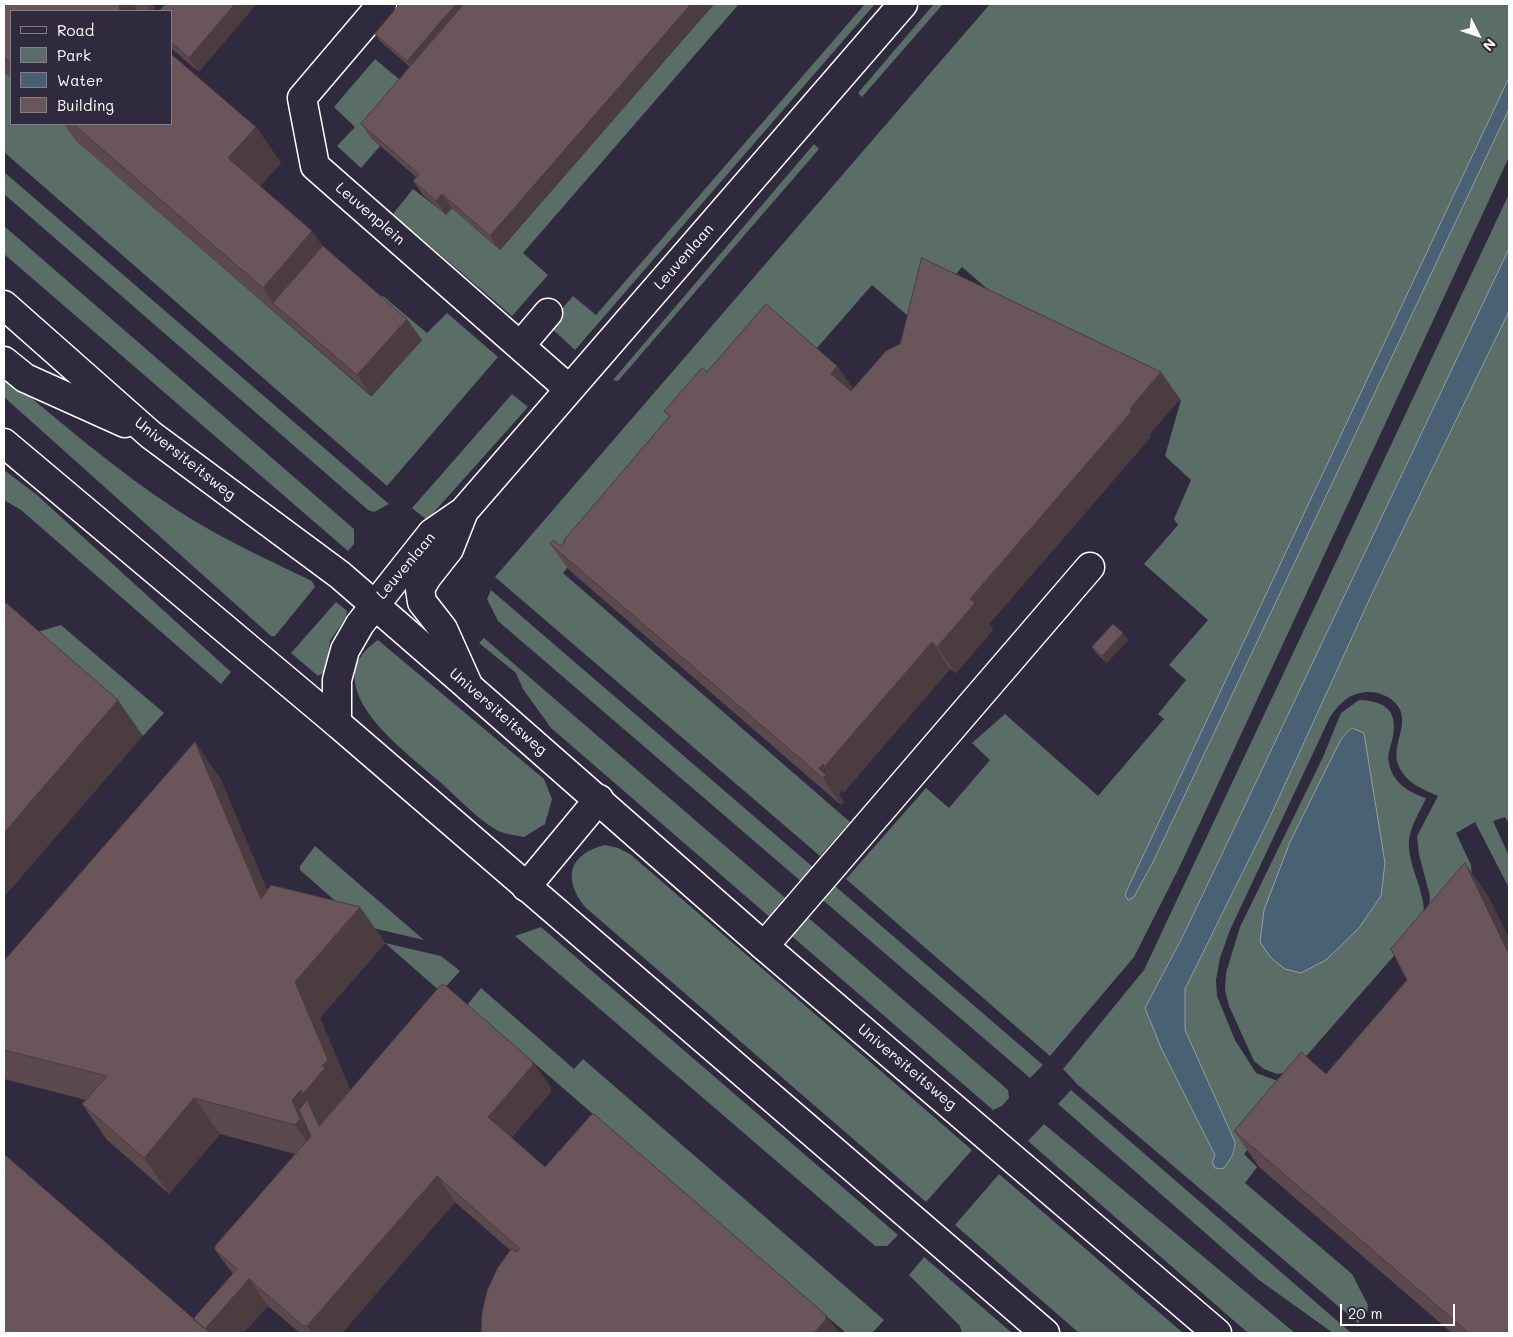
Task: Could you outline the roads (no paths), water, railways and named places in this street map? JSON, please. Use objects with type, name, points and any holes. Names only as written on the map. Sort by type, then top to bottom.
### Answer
[{"type":"main road","name":"Leuvenplein","points":[[382,4],[302,98],[315,166],[569,389]]},
{"type":"main road","name":"Leuvenlaan","points":[[374,604],[432,533],[464,511],[903,4]]},
{"type":"main road","name":"Universiteitsweg","points":[[4,305],[151,435],[340,575],[599,799],[764,946],[1216,1333]]},
{"type":"main road","points":[[520,346],[548,313]]},
{"type":"main road","points":[[4,361],[25,378],[151,435]]},
{"type":"main road","points":[[4,443],[337,723],[1045,1333]]},
{"type":"main road","name":"Leuvenlaan","points":[[464,511],[449,549],[420,589],[422,602],[443,629],[469,687]]},
{"type":"main road","points":[[764,946],[1090,567]]},
{"type":"main road","points":[[337,723],[337,680],[346,650],[374,604]]},
{"type":"main road","points":[[526,887],[599,799]]},
{"type":"water","points":[[1509,78],[1509,109],[1154,860],[1134,897],[1128,900],[1125,895],[1127,890]]},
{"type":"water","points":[[1509,249],[1509,311],[1375,587],[1269,819],[1185,989],[1185,1030],[1235,1142],[1233,1153],[1226,1166],[1223,1169],[1215,1168],[1212,1162],[1215,1155],[1162,1050],[1145,1008],[1184,934]]},
{"type":"water","points":[[1352,728],[1364,733],[1385,863],[1381,896],[1359,928],[1326,960],[1301,973],[1285,969],[1271,958],[1260,942],[1264,910],[1290,842],[1342,738]]}]
